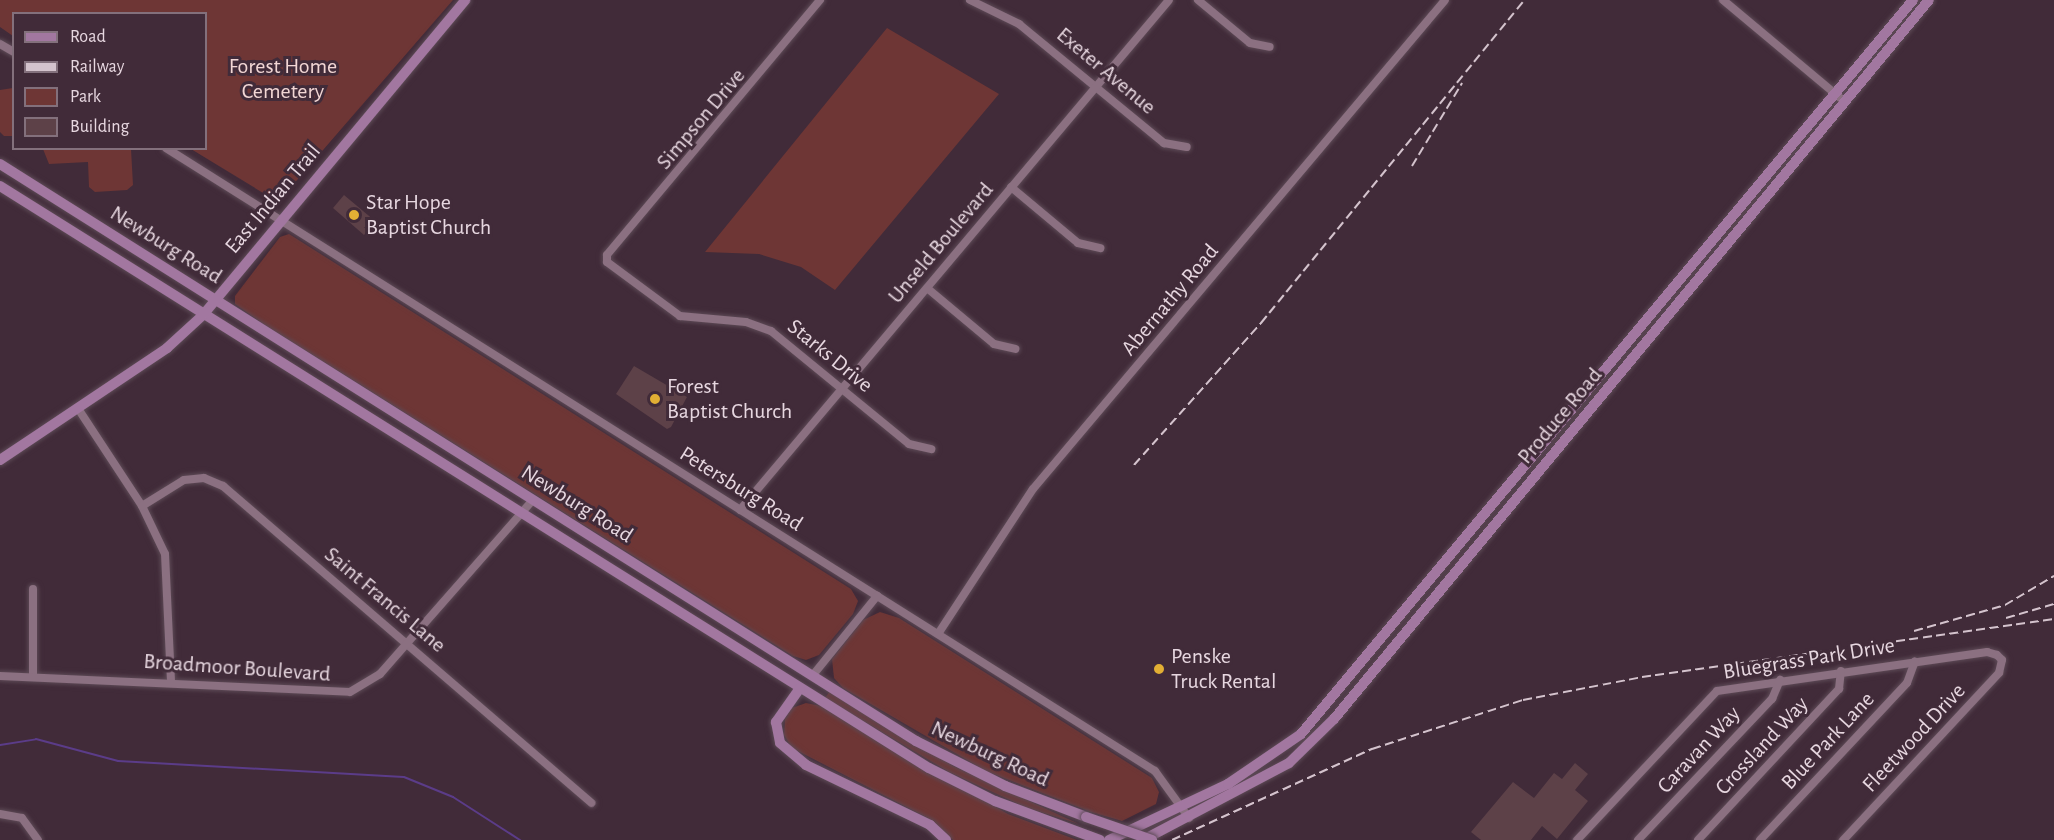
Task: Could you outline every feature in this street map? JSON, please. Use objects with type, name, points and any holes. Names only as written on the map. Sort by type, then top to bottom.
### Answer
[{"type":"main road","name":"East Indian Trail","points":[[0,460],[79,410],[168,348],[203,315],[217,301],[280,220],[465,0]]},
{"type":"main road","name":"Produce Road","points":[[1110,840],[1184,806],[1266,761],[1324,709],[1913,0]]},
{"type":"main road","name":"Produce Road","points":[[1143,840],[1189,818],[1289,763],[1334,719],[1929,0]]},
{"type":"main road","name":"Newburg Road","points":[[0,164],[916,741],[1005,786],[1152,840]]},
{"type":"main road","name":"Newburg Road","points":[[0,186],[929,768],[995,801],[1101,840]]},
{"type":"main road","points":[[800,688],[776,722],[780,743],[806,765],[930,825],[946,840]]},
{"type":"street","name":"Simpson Drive","points":[[606,258],[820,0]]},
{"type":"street","name":"Exeter Avenue","points":[[970,0],[1019,24],[1164,143],[1187,147]]},
{"type":"street","name":"Unseld Boulevard","points":[[740,510],[1169,0]]},
{"type":"street","points":[[1198,0],[1250,43],[1270,47]]},
{"type":"street","name":"Abernathy Road","points":[[938,634],[1033,489],[1445,0]]},
{"type":"street","points":[[1723,0],[1845,102]]},
{"type":"street","name":"Petersburg Road","points":[[169,150],[1155,771],[1184,806],[1189,818]]},
{"type":"street","points":[[1011,187],[1078,243],[1100,248]]},
{"type":"street","name":"Starks Drive","points":[[606,258],[680,315],[746,322],[771,331],[909,444],[931,449]]},
{"type":"street","points":[[927,288],[994,344],[1015,349]]},
{"type":"street","points":[[79,410],[142,506],[168,567],[171,683]]},
{"type":"street","name":"Saint Francis Lane","points":[[142,506],[184,480],[217,482],[591,803]]},
{"type":"street","name":"Broadmoor Boulevard","points":[[0,676],[33,674],[350,692],[380,674],[533,500]]},
{"type":"street","points":[[33,589],[33,674]]},
{"type":"street","points":[[813,675],[877,596]]},
{"type":"street","name":"Bluegrass Park Drive","points":[[1577,840],[1709,697],[1730,687],[1987,652],[2000,658]]},
{"type":"street","name":"Fleetwood Drive","points":[[1843,840],[1995,678],[2002,668],[2000,658]]},
{"type":"street","name":"Blue Park Lane","points":[[1760,840],[1907,683],[1915,662]]},
{"type":"street","name":"Crossland Way","points":[[1698,840],[1839,689],[1841,671]]},
{"type":"street","name":"Caravan Way","points":[[1638,840],[1772,699],[1780,680]]},
{"type":"street","points":[[0,814],[22,818],[38,840]]},
{"type":"green space","name":"Forest Home Cemetery","points":[[0,0],[453,0],[278,202],[193,150],[207,150],[207,12],[12,12],[12,35],[0,27]]},
{"type":"green space","points":[[887,28],[999,94],[835,290],[801,267],[759,254],[705,252]]},
{"type":"green space","points":[[12,88],[12,136],[4,136],[0,132],[0,90]]},
{"type":"green space","points":[[43,150],[131,150],[133,185],[127,190],[95,192],[89,187],[88,162],[49,164]]},
{"type":"green space","points":[[289,234],[851,589],[858,601],[853,614],[819,655],[806,660],[793,656],[265,325],[235,304],[235,296],[280,237]]},
{"type":"green space","points":[[880,612],[899,618],[1152,778],[1159,792],[1156,804],[1122,821],[1091,812],[986,771],[843,688],[834,678],[832,659],[863,620]]},
{"type":"green space","points":[[830,691],[953,766],[1079,824],[1025,807],[949,772],[825,698]]},
{"type":"green space","points":[[806,703],[821,706],[1008,814],[1077,840],[953,840],[928,818],[792,748],[784,735],[785,719],[792,708]]},
{"type":"building","name":"Star Hope Baptist Church","points":[[344,195],[375,221],[364,235],[333,208]]},
{"type":"building","name":"Forest Baptist Church","points":[[634,366],[687,397],[671,427],[667,429],[616,394]]},
{"type":"building","points":[[1575,763],[1588,774],[1575,790],[1588,801],[1557,839],[1542,826],[1531,840],[1481,840],[1471,832],[1513,782],[1534,798],[1554,773],[1562,779]]},
{"type":"waterway","points":[[0,745],[36,739],[118,761],[404,777],[453,797],[520,840]]},
{"type":"railway","points":[[1134,465],[1261,323],[1524,0]]},
{"type":"railway","points":[[1412,166],[1462,83]]},
{"type":"railway","points":[[1914,631],[2005,605],[2054,576]]},
{"type":"railway","points":[[2006,618],[2054,604]]},
{"type":"railway","points":[[1172,840],[1372,749],[1523,700],[1642,677],[2054,619]]},
{"type":"place","name":"Star Hope Baptist Church","points":[[354,215]]},
{"type":"place","name":"Forest Baptist Church","points":[[655,399]]},
{"type":"place","name":"Penske Truck Rental","points":[[1159,669]]}]
